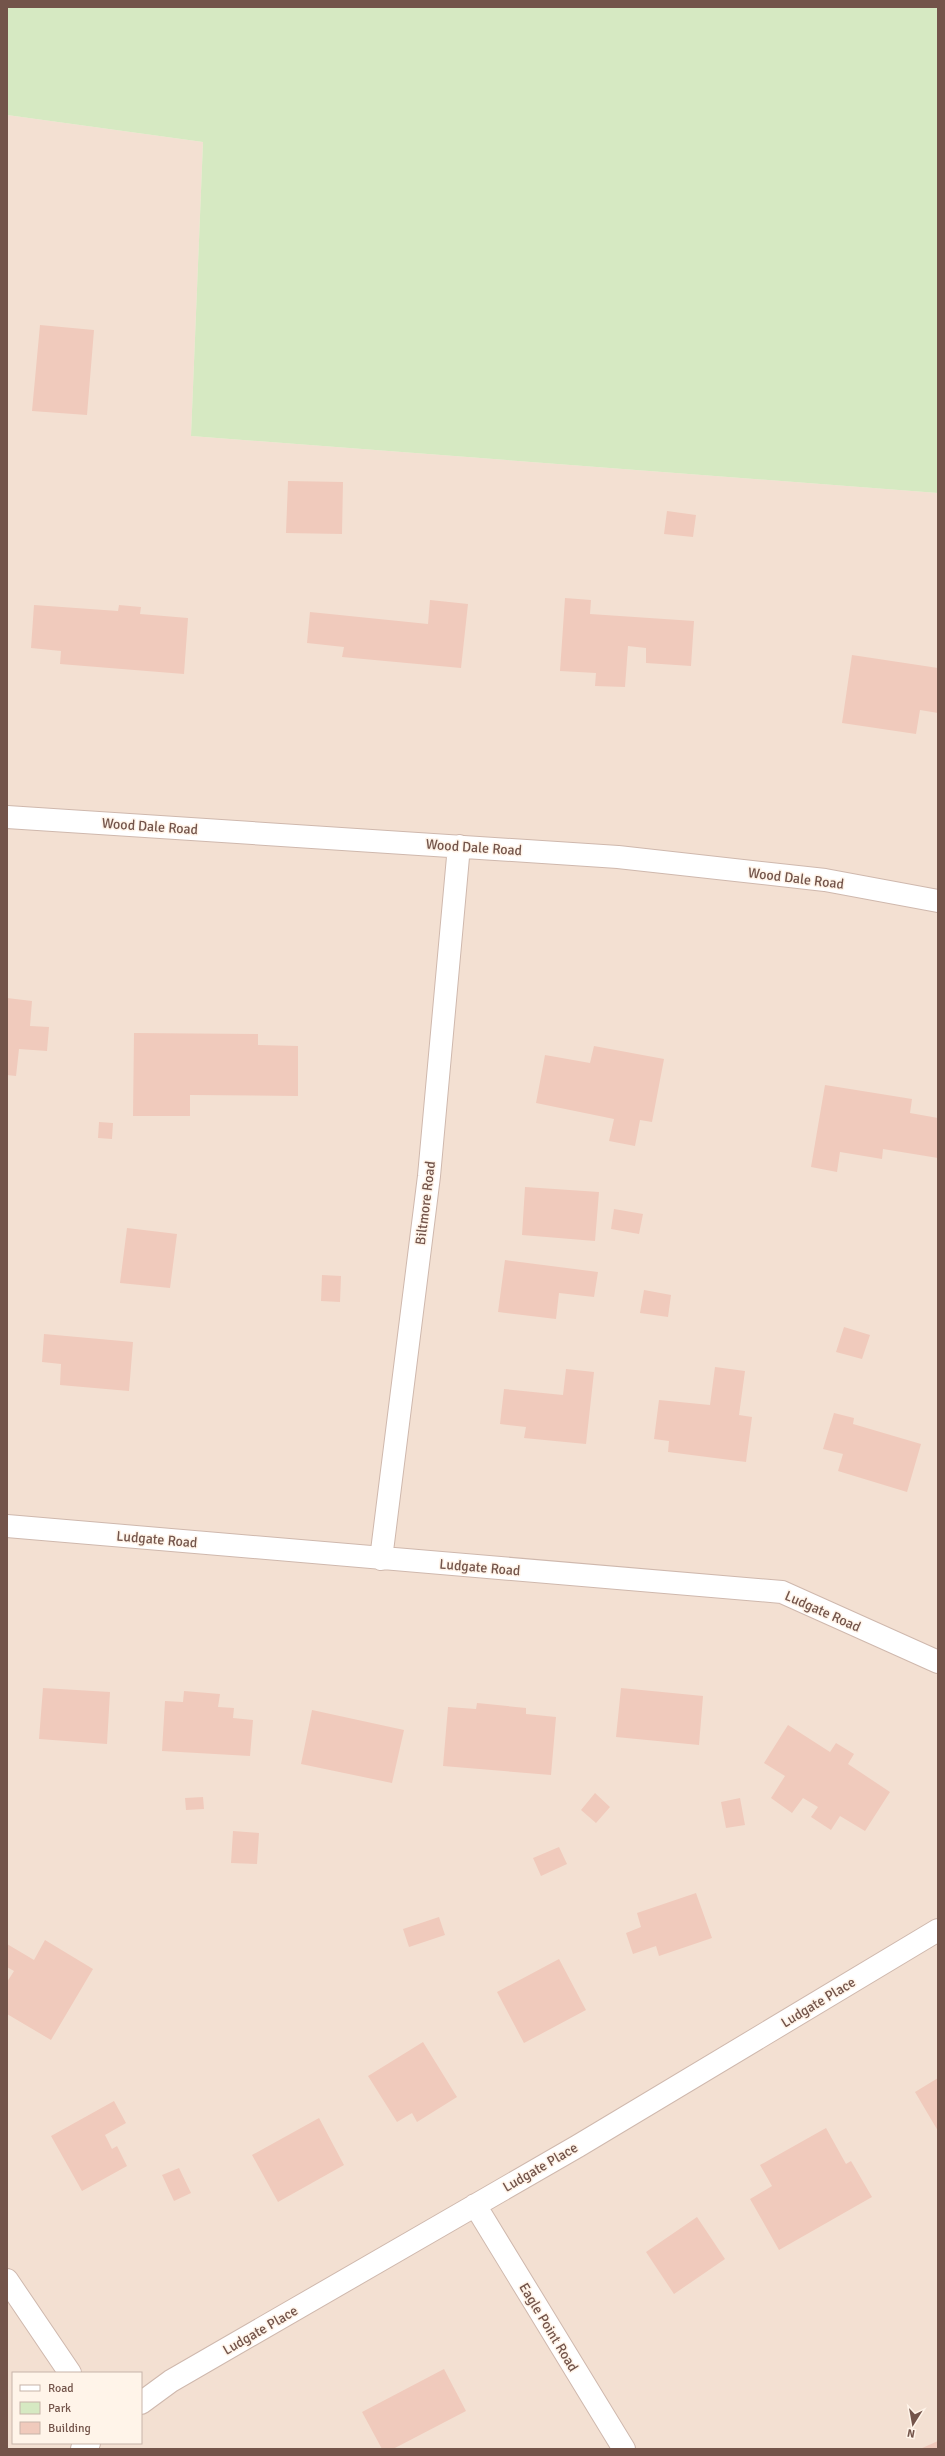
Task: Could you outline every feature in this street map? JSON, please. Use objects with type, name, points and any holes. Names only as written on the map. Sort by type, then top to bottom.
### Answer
[{"type":"street","name":"Wood Dale Road","points":[[7,817],[626,858],[825,880],[938,900]]},
{"type":"street","name":"Biltmore Road","points":[[381,1559],[429,1176],[459,846]]},
{"type":"street","name":"Ludgate Road","points":[[7,1526],[782,1592],[938,1662]]},
{"type":"street","name":"Ludgate Place","points":[[142,2402],[171,2381],[585,2142],[938,1930]]},
{"type":"street","name":"Eagle Point Road","points":[[475,2205],[624,2449]]},
{"type":"street","points":[[7,2280],[69,2372]]},
{"type":"shaded area","points":[[7,115],[203,142],[191,436],[938,493],[938,2449],[7,2449]]},
{"type":"green space","points":[[7,7],[938,7],[938,493],[191,436],[203,142],[7,115]]},
{"type":"building","points":[[40,325],[94,330],[87,415],[32,411]]},
{"type":"building","points":[[288,481],[343,482],[342,534],[286,533]]},
{"type":"building","points":[[667,511],[696,515],[693,537],[664,534]]},
{"type":"building","points":[[565,598],[591,600],[590,614],[694,621],[691,666],[646,663],[646,648],[628,646],[625,687],[595,686],[596,673],[560,671]]},
{"type":"building","points":[[430,600],[468,604],[461,668],[342,657],[344,647],[307,643],[310,612],[428,624]]},
{"type":"building","points":[[34,605],[118,611],[119,605],[141,607],[140,614],[188,618],[184,674],[60,664],[61,651],[31,648]]},
{"type":"building","points":[[852,655],[938,668],[938,713],[920,710],[916,734],[842,723]]},
{"type":"building","points":[[7,998],[32,1001],[30,1026],[49,1027],[47,1051],[19,1049],[16,1076],[7,1075]]},
{"type":"building","points":[[134,1033],[258,1034],[258,1045],[298,1046],[298,1096],[190,1095],[190,1116],[133,1116]]},
{"type":"building","points":[[594,1046],[664,1059],[652,1122],[640,1120],[635,1146],[609,1141],[614,1119],[536,1103],[545,1055],[590,1063]]},
{"type":"building","points":[[825,1085],[912,1099],[910,1113],[938,1118],[938,1158],[883,1149],[882,1159],[840,1152],[837,1172],[811,1167]]},
{"type":"building","points":[[99,1122],[113,1123],[112,1139],[98,1138]]},
{"type":"building","points":[[525,1187],[599,1192],[595,1241],[522,1235]]},
{"type":"building","points":[[614,1209],[643,1214],[639,1234],[611,1229]]},
{"type":"building","points":[[127,1228],[177,1234],[170,1288],[120,1283]]},
{"type":"building","points":[[505,1260],[598,1272],[594,1297],[559,1293],[556,1319],[498,1312]]},
{"type":"building","points":[[322,1275],[341,1276],[340,1302],[321,1301]]},
{"type":"building","points":[[644,1290],[671,1295],[668,1317],[640,1313]]},
{"type":"building","points":[[844,1327],[870,1335],[862,1359],[836,1352]]},
{"type":"building","points":[[44,1334],[133,1342],[129,1391],[60,1385],[61,1364],[42,1362]]},
{"type":"building","points":[[715,1367],[745,1371],[739,1415],[752,1417],[746,1462],[668,1452],[669,1441],[654,1439],[659,1400],[710,1405]]},
{"type":"building","points":[[566,1369],[594,1372],[586,1444],[524,1438],[526,1427],[500,1424],[504,1389],[563,1395]]},
{"type":"building","points":[[834,1413],[854,1418],[853,1424],[921,1444],[907,1492],[838,1471],[843,1454],[823,1449]]},
{"type":"building","points":[[43,1688],[110,1692],[107,1744],[39,1739]]},
{"type":"building","points":[[621,1688],[703,1696],[699,1745],[616,1737]]},
{"type":"building","points":[[184,1691],[220,1694],[218,1707],[234,1708],[233,1718],[253,1720],[250,1756],[162,1751],[165,1701],[183,1702]]},
{"type":"building","points":[[477,1703],[526,1708],[526,1714],[556,1717],[551,1775],[443,1766],[448,1707],[476,1709]]},
{"type":"building","points":[[312,1710],[404,1730],[392,1783],[301,1764]]},
{"type":"building","points":[[788,1725],[830,1752],[836,1743],[854,1754],[848,1764],[890,1792],[865,1831],[840,1816],[831,1830],[811,1817],[818,1807],[803,1798],[792,1813],[771,1798],[785,1776],[764,1763]]},
{"type":"building","points":[[595,1793],[610,1807],[596,1823],[581,1810]]},
{"type":"building","points":[[203,1797],[204,1809],[186,1810],[185,1798]]},
{"type":"building","points":[[740,1798],[745,1825],[726,1828],[721,1802]]},
{"type":"building","points":[[233,1831],[259,1833],[257,1864],[231,1863]]},
{"type":"building","points":[[559,1847],[567,1864],[541,1876],[533,1858]]},
{"type":"building","points":[[696,1893],[712,1938],[659,1956],[656,1946],[633,1954],[626,1933],[641,1927],[637,1913]]},
{"type":"building","points":[[439,1917],[445,1935],[409,1947],[403,1929]]},
{"type":"building","points":[[45,1940],[93,1969],[51,2040],[7,2014],[7,1982],[14,1971],[7,1967],[7,1944],[34,1960]]},
{"type":"building","points":[[559,1959],[586,2010],[524,2043],[497,1992]]},
{"type":"building","points":[[423,2042],[457,2097],[417,2122],[412,2113],[397,2122],[368,2076]]},
{"type":"building","points":[[938,2078],[938,2131],[915,2092]]},
{"type":"building","points":[[114,2101],[126,2123],[105,2135],[112,2149],[117,2146],[127,2166],[82,2191],[51,2136]]},
{"type":"building","points":[[319,2118],[344,2165],[278,2202],[252,2155]]},
{"type":"building","points":[[826,2128],[846,2164],[851,2161],[872,2197],[779,2250],[750,2199],[772,2186],[760,2165]]},
{"type":"building","points":[[179,2168],[191,2193],[174,2201],[162,2175]]},
{"type":"building","points":[[697,2217],[725,2259],[674,2294],[646,2252]]},
{"type":"building","points":[[444,2369],[466,2411],[393,2449],[382,2449],[362,2412]]},
{"type":"building","points":[[938,2441],[938,2449],[920,2449]]}]
